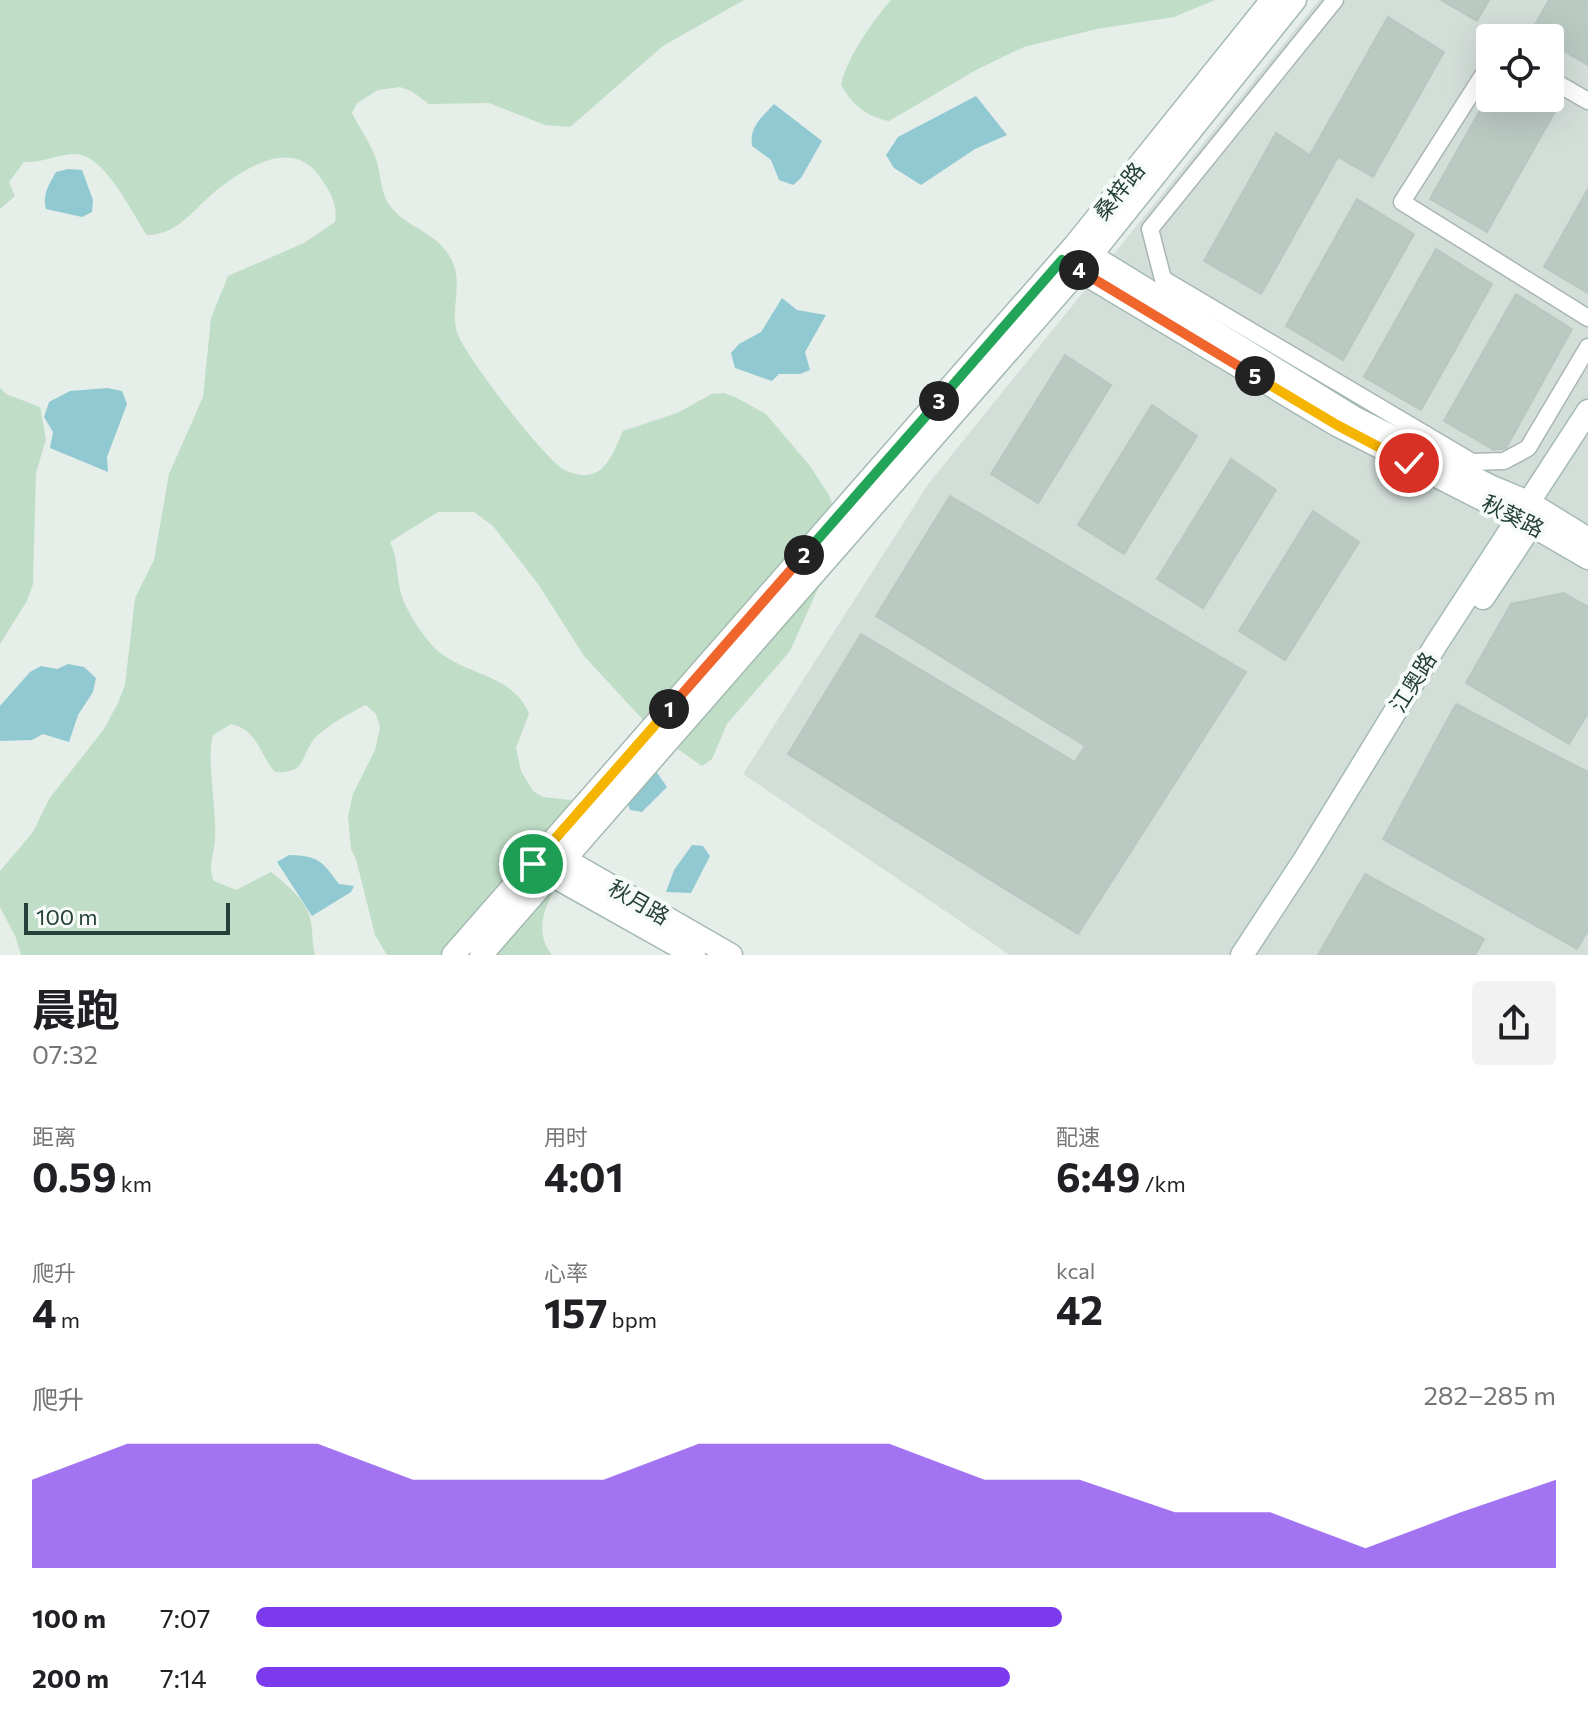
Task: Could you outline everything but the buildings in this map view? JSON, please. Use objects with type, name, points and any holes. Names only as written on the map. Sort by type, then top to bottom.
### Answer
[{"type":"street","name":"桑梓路","points":[[1076,258],[1272,0]]},
{"type":"street","name":"桑梓路","points":[[453,955],[549,862],[1076,258],[1295,0]]},
{"type":"street","points":[[1335,0],[1150,229],[1163,279],[1472,462],[1504,461],[1528,448],[1588,347]]},
{"type":"street","points":[[1476,86],[1402,202],[1588,318]]},
{"type":"street","points":[[1564,87],[1588,101]]},
{"type":"street","name":"秋葵路","points":[[1076,258],[1355,418],[1490,486],[1588,558]]},
{"type":"street","name":"江奥路","points":[[1259,955],[1530,514],[1588,411]]},
{"type":"street","name":"江奥路","points":[[1242,955],[1530,514],[1588,436]]},
{"type":"street","name":"秋葵路","points":[[1530,514],[1588,539]]},
{"type":"street","name":"桑梓路","points":[[481,955],[549,862]]},
{"type":"street","name":"秋月路","points":[[549,862],[694,955]]},
{"type":"street","name":"秋月路","points":[[549,862],[731,955]]},
{"type":"shaded area","points":[[1319,0],[1588,0],[1588,955],[1010,955],[743,774],[929,483]]},
{"type":"green space","points":[[0,0],[744,0],[663,46],[570,127],[545,125],[489,103],[429,104],[400,87],[378,90],[357,103],[352,113],[375,156],[384,195],[391,207],[440,244],[453,263],[457,281],[456,326],[464,347],[506,406],[563,469],[584,475],[594,473],[610,459],[623,431],[677,413],[712,394],[724,393],[766,414],[810,466],[829,495],[840,528],[825,573],[790,651],[727,724],[712,759],[702,766],[656,734],[584,656],[538,584],[493,526],[474,512],[438,512],[390,542],[402,597],[431,644],[455,662],[511,689],[521,700],[529,714],[516,748],[521,771],[533,791],[543,797],[579,801],[586,844],[551,898],[542,927],[544,941],[552,955],[387,955],[375,935],[351,849],[348,816],[353,794],[375,750],[380,727],[376,714],[366,705],[318,735],[299,766],[286,772],[275,772],[253,737],[240,727],[231,724],[213,735],[215,844],[211,870],[214,881],[236,890],[271,872],[296,894],[309,914],[315,955],[21,955],[0,907],[0,871],[33,832],[49,799],[104,729],[125,685],[135,598],[154,560],[169,474],[203,397],[211,318],[228,276],[304,243],[335,222],[336,215],[332,198],[320,177],[309,165],[284,157],[242,172],[218,189],[186,219],[158,234],[147,235],[106,173],[84,156],[73,154],[24,162],[9,182],[15,196],[0,209]]},
{"type":"green space","points":[[891,0],[1215,0],[1174,17],[1097,29],[1024,47],[978,69],[889,121],[860,109],[841,85],[854,52]]},
{"type":"green space","points":[[0,388],[6,394],[40,407],[46,439],[36,473],[33,584],[27,601],[0,644]]},
{"type":"water","points":[[976,96],[1007,135],[975,149],[921,185],[894,168],[886,155],[898,137]]},
{"type":"water","points":[[774,104],[822,141],[801,178],[793,185],[779,180],[771,160],[752,146],[754,128]]},
{"type":"water","points":[[82,170],[93,200],[92,212],[82,217],[46,209],[46,194],[51,181],[56,172]]},
{"type":"water","points":[[782,298],[797,310],[826,315],[805,352],[810,370],[800,374],[779,374],[772,381],[735,368],[731,353],[739,344],[761,332]]},
{"type":"water","points":[[107,388],[122,391],[127,404],[107,457],[108,472],[50,448],[53,432],[44,417],[49,402],[70,391]]},
{"type":"water","points":[[68,664],[84,667],[96,678],[93,692],[78,715],[69,742],[43,734],[32,740],[0,741],[0,706],[30,672],[41,666],[57,669]]},
{"type":"water","points":[[649,761],[667,787],[642,812],[630,810],[624,794]]},
{"type":"water","points":[[692,845],[703,846],[710,856],[691,893],[666,892],[674,870]]},
{"type":"water","points":[[289,855],[319,861],[339,884],[354,886],[351,892],[312,916],[277,862]]},
{"type":"route","points":[[533,864],[1062,260],[1337,425],[1409,463]]}]
